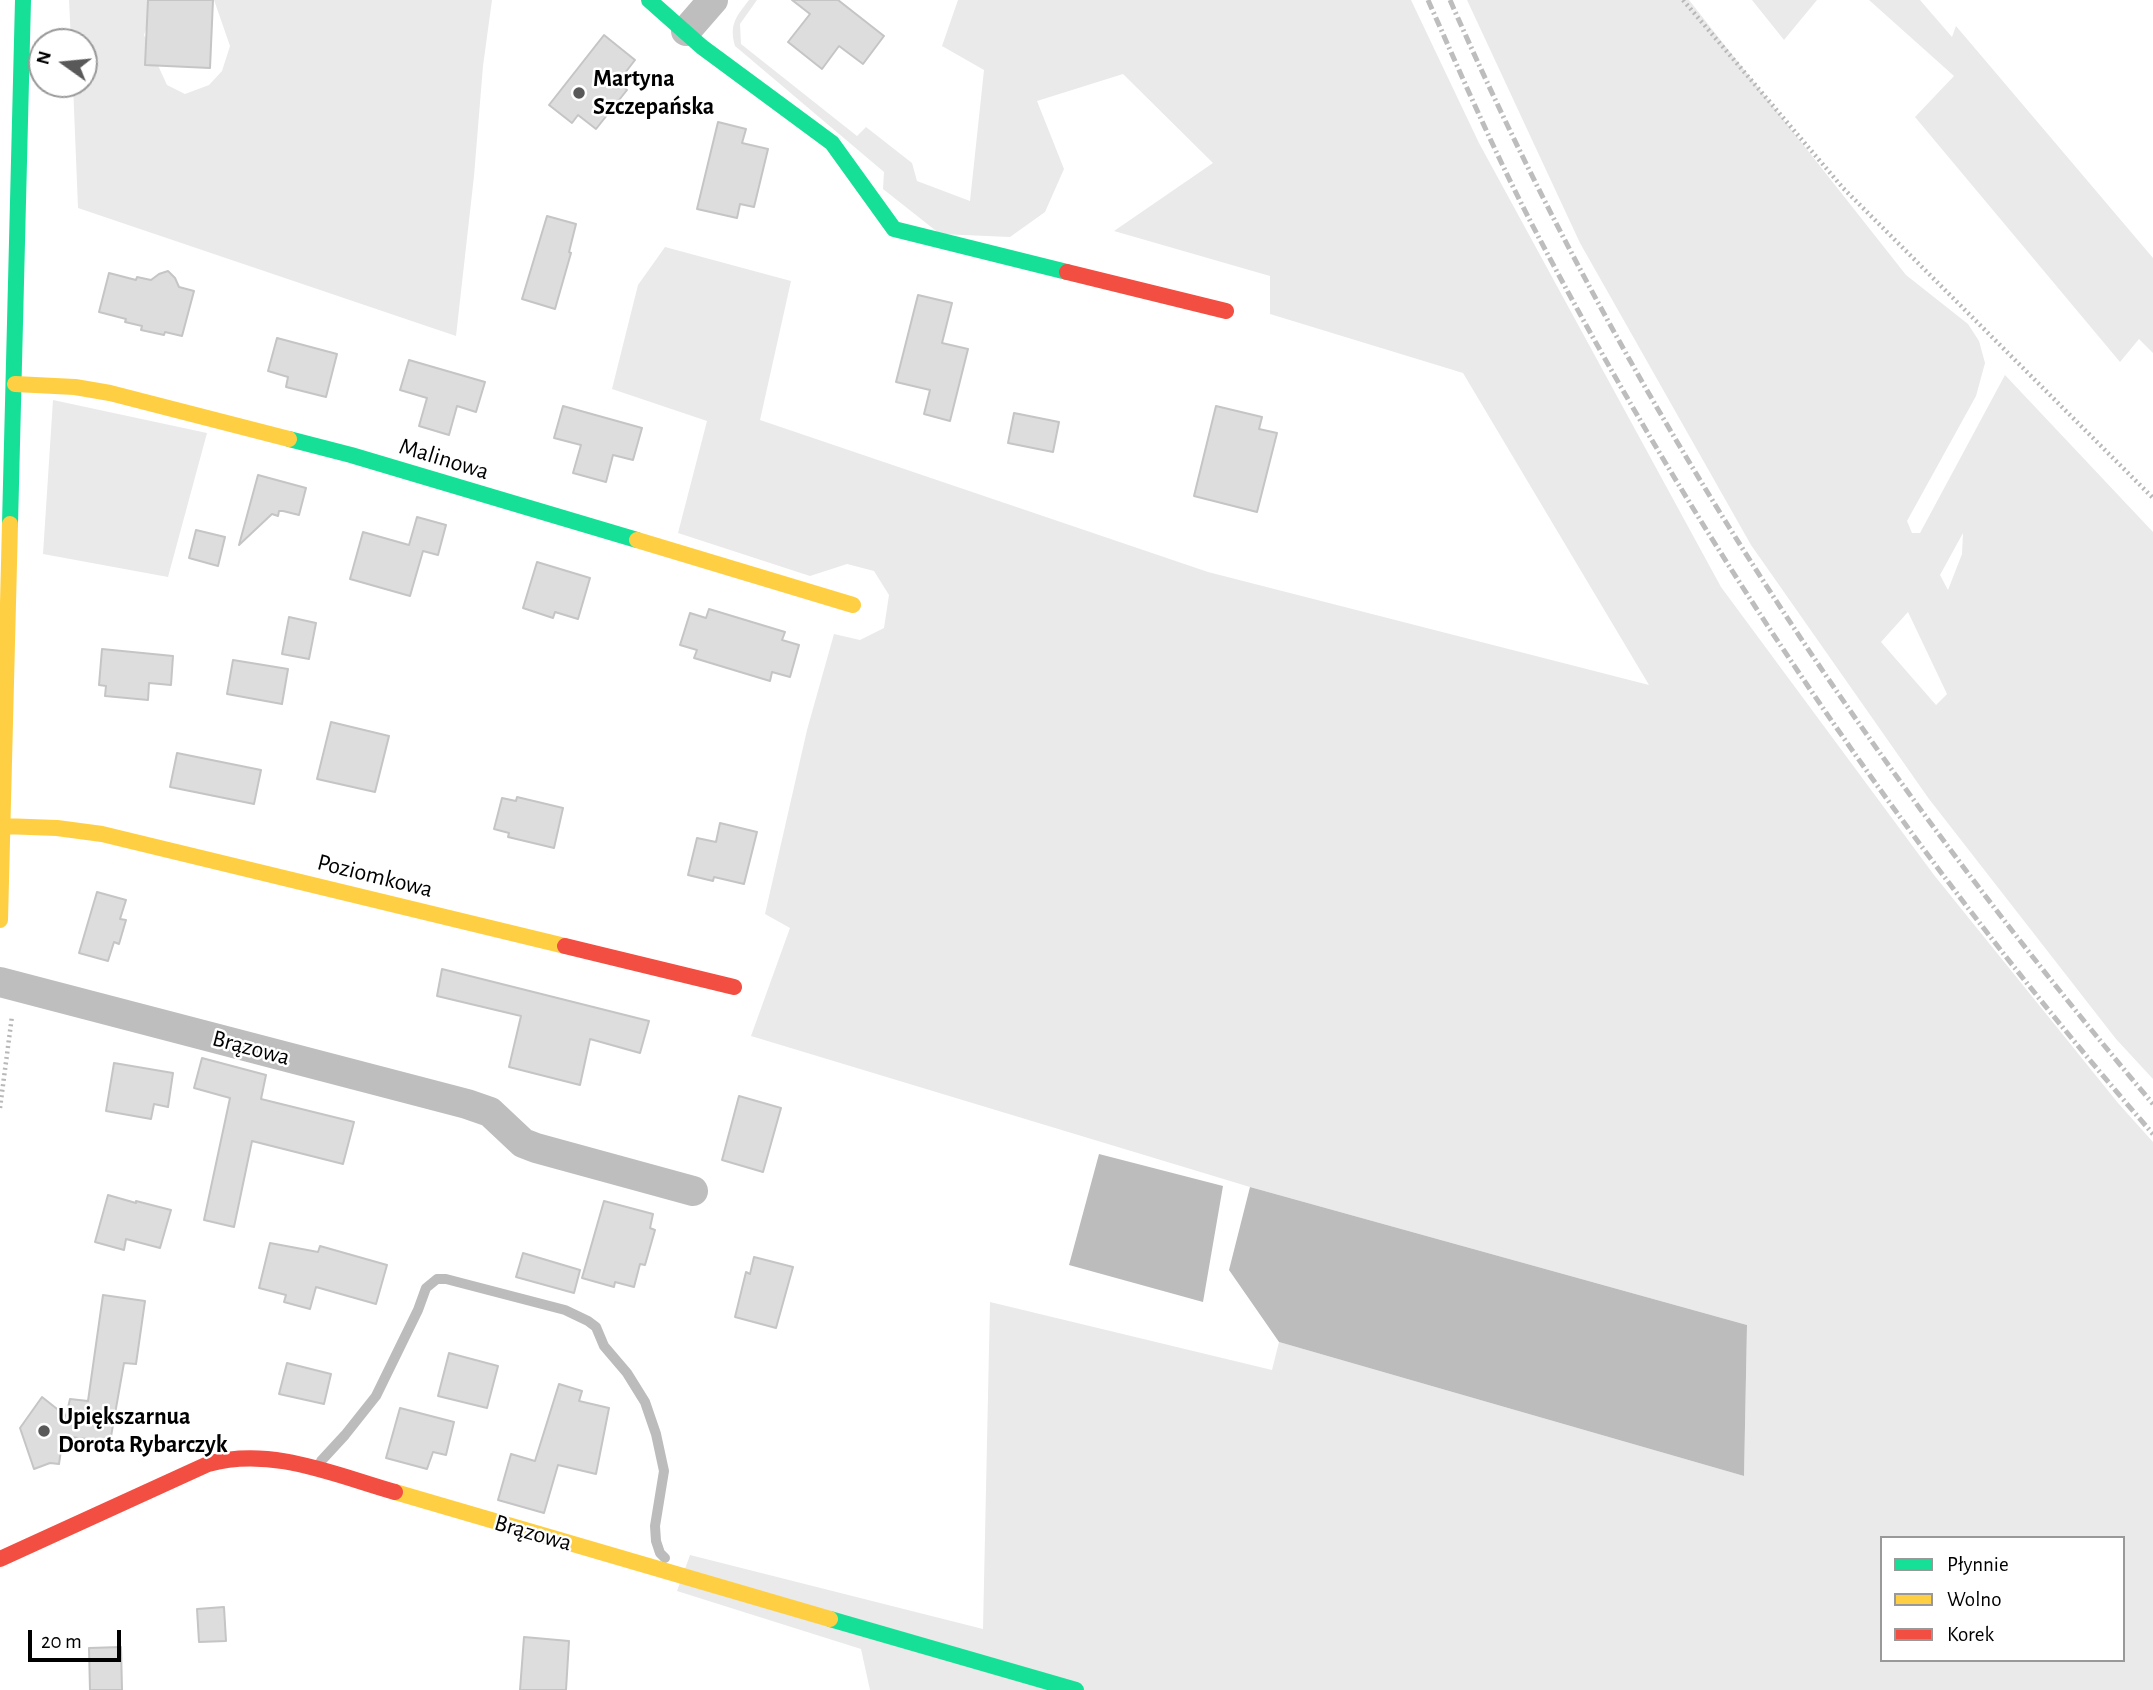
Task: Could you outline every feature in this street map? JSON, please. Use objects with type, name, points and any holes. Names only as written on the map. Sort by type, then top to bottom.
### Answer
[{"type":"street","points":[[0,920],[23,0]]},
{"type":"street","points":[[649,0],[702,47],[832,144],[894,229],[1226,312]]},
{"type":"street","points":[[686,31],[713,0]]},
{"type":"street","name":"Malinowa","points":[[15,384],[75,387],[110,393],[351,455],[853,605]]},
{"type":"street","name":"Poziomkowa","points":[[3,826],[57,828],[102,834],[734,987]]},
{"type":"street","name":"Brązowa","points":[[0,982],[467,1104],[490,1112],[523,1143],[536,1149],[693,1191]]},
{"type":"street","name":"Brązowa","points":[[0,1559],[208,1464],[226,1458],[260,1457],[297,1464],[1076,1690]]},
{"type":"path","points":[[1683,0],[1843,188],[2153,498]]},
{"type":"shaded area","points":[[69,0],[159,0],[155,4],[144,35],[167,85],[185,94],[209,85],[222,71],[230,46],[214,0],[492,0],[456,336],[78,208],[74,98],[98,98],[98,28],[70,28]]},
{"type":"shaded area","points":[[749,0],[757,0],[740,24],[741,44],[857,136],[866,127],[912,163],[917,181],[970,201],[984,70],[942,46],[958,0],[1411,0],[1479,143],[1721,587],[1934,875],[2118,1103],[2153,1142],[2153,1690],[870,1690],[861,1649],[677,1591],[690,1555],[983,1629],[990,1302],[1272,1370],[1279,1342],[1744,1476],[1747,1325],[1250,1187],[751,1036],[790,928],[765,914],[807,730],[834,634],[860,640],[884,628],[889,595],[874,571],[847,564],[810,576],[678,533],[707,421],[612,389],[638,285],[665,247],[791,281],[760,420],[1208,572],[1649,685],[1463,373],[1270,314],[1270,276],[1114,231],[1213,163],[1123,74],[1037,101],[1064,169],[1045,212],[1010,237],[940,234],[883,189],[884,172],[735,46],[733,26]]},
{"type":"shaded area","points":[[1467,0],[1689,0],[1906,275],[1968,324],[1979,341],[1985,363],[1976,396],[1907,521],[1912,533],[1920,533],[2005,375],[2153,532],[2153,1079],[2116,1039],[1929,799],[1751,545],[1580,243]],"holes":[[[1963,533],[1962,554],[1948,590],[1940,575]],[[1908,612],[1947,694],[1936,705],[1881,642]]]},
{"type":"shaded area","points":[[1752,0],[1817,0],[1784,40]]},
{"type":"shaded area","points":[[1869,0],[1920,0],[1952,37],[1956,26],[2153,258],[2153,353],[2139,339],[2120,362],[1915,117],[1954,76]]},
{"type":"shaded area","points":[[53,400],[207,433],[168,577],[43,554]]},
{"type":"shaded area","points":[[1099,1154],[1223,1186],[1203,1302],[1069,1265]]},
{"type":"shaded area","points":[[1250,1187],[1747,1325],[1744,1476],[1279,1342],[1229,1270]]},
{"type":"building","points":[[148,0],[213,0],[210,68],[145,65]]},
{"type":"building","points":[[792,0],[838,0],[884,36],[863,64],[839,46],[822,69],[788,42],[810,14]]},
{"type":"building","points":[[604,35],[635,60],[618,82],[627,90],[596,129],[578,115],[572,123],[549,105]]},
{"type":"building","points":[[718,122],[746,129],[742,143],[768,149],[754,207],[740,204],[737,218],[697,209]]},
{"type":"building","points":[[547,216],[576,224],[569,252],[571,253],[555,309],[522,299]]},
{"type":"building","points":[[168,271],[179,287],[194,291],[182,336],[141,330],[142,326],[125,322],[126,319],[99,312],[109,273],[136,280],[137,277],[151,280]]},
{"type":"building","points":[[918,295],[952,303],[942,343],[968,349],[950,421],[924,414],[930,390],[896,382]]},
{"type":"building","points":[[277,338],[337,354],[326,397],[286,387],[288,377],[268,371]]},
{"type":"building","points":[[409,360],[485,382],[476,412],[457,406],[449,435],[419,426],[427,398],[400,390]]},
{"type":"building","points":[[563,406],[642,428],[633,460],[613,455],[606,482],[573,473],[581,445],[554,438]]},
{"type":"building","points":[[1216,406],[1262,417],[1259,429],[1277,433],[1257,512],[1194,496]]},
{"type":"building","points":[[1014,413],[1059,422],[1053,452],[1008,443]]},
{"type":"building","points":[[258,475],[306,488],[299,515],[283,511],[279,511],[278,516],[272,514],[239,545]]},
{"type":"building","points":[[417,517],[446,525],[438,555],[423,551],[410,596],[350,579],[363,532],[409,545]]},
{"type":"building","points":[[196,530],[225,537],[218,566],[189,558]]},
{"type":"building","points":[[537,562],[590,578],[578,619],[555,612],[553,618],[523,608]]},
{"type":"building","points":[[709,609],[785,632],[782,640],[799,645],[790,677],[772,672],[770,681],[694,658],[697,650],[680,645],[690,613],[706,618]]},
{"type":"building","points":[[289,617],[316,623],[309,659],[282,654]]},
{"type":"building","points":[[102,649],[173,656],[171,685],[149,683],[148,700],[105,696],[106,686],[99,685]]},
{"type":"building","points":[[233,660],[288,669],[282,704],[227,694]]},
{"type":"building","points":[[331,722],[389,736],[375,792],[317,779]]},
{"type":"building","points":[[177,753],[261,770],[254,804],[170,787]]},
{"type":"building","points":[[517,797],[563,808],[554,848],[508,837],[509,833],[494,829],[502,798],[516,801]]},
{"type":"building","points":[[720,823],[757,832],[744,884],[714,877],[713,881],[688,875],[697,838],[716,842]]},
{"type":"building","points":[[97,892],[126,900],[120,919],[126,920],[119,944],[114,942],[108,961],[79,953]]},
{"type":"building","points":[[442,969],[649,1021],[640,1053],[590,1039],[580,1085],[509,1067],[521,1016],[437,996]]},
{"type":"building","points":[[202,1058],[266,1075],[261,1099],[354,1122],[343,1164],[252,1141],[234,1227],[204,1220],[230,1098],[194,1088]]},
{"type":"building","points":[[114,1063],[173,1073],[168,1107],[154,1104],[151,1119],[106,1111]]},
{"type":"building","points":[[739,1096],[781,1108],[763,1172],[722,1160]]},
{"type":"building","points":[[108,1195],[171,1210],[160,1248],[126,1239],[124,1250],[95,1242]]},
{"type":"building","points":[[604,1201],[653,1214],[650,1228],[655,1230],[645,1265],[640,1264],[634,1287],[615,1282],[614,1287],[582,1278]]},
{"type":"building","points":[[270,1243],[318,1252],[320,1246],[387,1265],[376,1304],[316,1287],[310,1309],[284,1302],[286,1295],[259,1288]]},
{"type":"building","points":[[523,1253],[580,1270],[574,1293],[516,1277]]},
{"type":"building","points":[[754,1257],[793,1267],[776,1328],[735,1317],[746,1272],[750,1274]]},
{"type":"building","points":[[103,1295],[145,1301],[136,1364],[124,1363],[110,1442],[63,1436],[59,1464],[50,1463],[34,1469],[20,1428],[42,1397],[66,1416],[70,1399],[88,1401]]},
{"type":"building","points":[[449,1353],[498,1366],[487,1408],[438,1396]]},
{"type":"building","points":[[287,1363],[331,1374],[324,1404],[279,1394]]},
{"type":"building","points":[[559,1384],[582,1391],[579,1401],[609,1408],[596,1474],[558,1465],[544,1513],[498,1500],[511,1454],[535,1461]]},
{"type":"building","points":[[400,1408],[454,1422],[446,1455],[433,1452],[427,1469],[386,1458]]},
{"type":"building","points":[[224,1607],[226,1641],[199,1642],[197,1609]]},
{"type":"building","points":[[524,1637],[569,1641],[566,1690],[520,1690]]},
{"type":"building","points":[[121,1647],[122,1690],[90,1690],[89,1648]]},
{"type":"waterway","points":[[321,1461],[376,1396],[426,1288],[437,1279],[446,1279],[565,1310],[596,1327],[604,1346],[627,1373],[645,1402],[656,1434],[664,1471],[655,1526],[656,1541],[665,1558]]},
{"type":"railway","points":[[1428,0],[1494,147],[1537,234],[1602,354],[1743,588],[1898,814],[2065,1030],[2153,1134]]},
{"type":"railway","points":[[1450,0],[1519,150],[1594,296],[1675,438],[1761,578],[1852,713],[1948,846],[2048,976],[2153,1104]]},
{"type":"traffic: fast","points":[[10,524],[23,0]]},
{"type":"traffic: fast","points":[[649,0],[702,47],[832,143],[894,229],[1067,272]]},
{"type":"traffic: fast","points":[[289,439],[637,540]]},
{"type":"traffic: fast","points":[[830,1619],[1076,1690]]},
{"type":"traffic: slow","points":[[15,384],[75,387],[110,393],[289,439]]},
{"type":"traffic: slow","points":[[0,920],[10,524]]},
{"type":"traffic: slow","points":[[637,540],[853,605]]},
{"type":"traffic: slow","points":[[3,826],[57,828],[102,834],[565,946]]},
{"type":"traffic: slow","points":[[395,1492],[830,1619]]},
{"type":"traffic: jam","points":[[1067,272],[1226,311]]},
{"type":"traffic: jam","points":[[565,946],[734,987]]},
{"type":"traffic: jam","points":[[0,1559],[208,1464],[232,1459],[279,1460],[395,1492]]},
{"type":"place","name":"Martyna Szczepańska","points":[[579,93]]},
{"type":"place","name":"Upiększarnua Dorota Rybarczyk","points":[[44,1431]]}]
